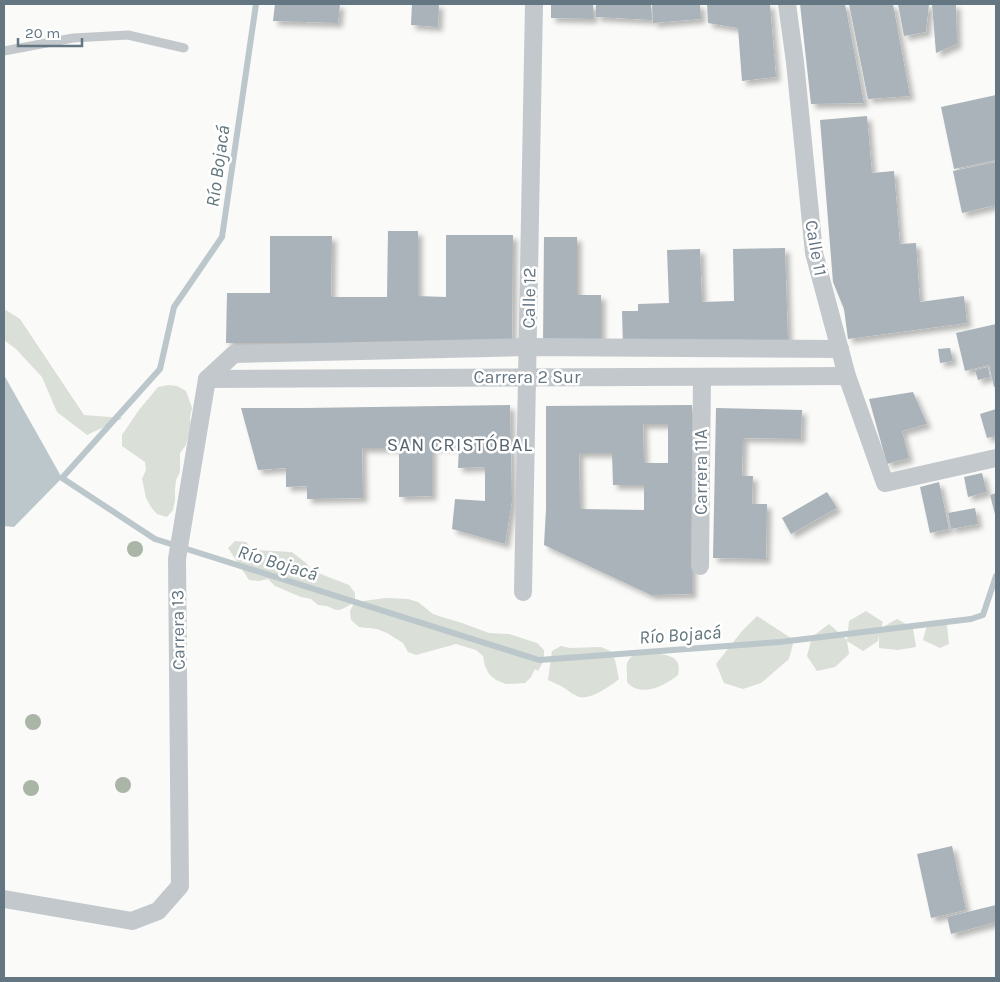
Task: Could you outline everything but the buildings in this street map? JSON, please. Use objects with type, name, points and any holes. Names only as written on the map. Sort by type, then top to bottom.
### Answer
[{"type":"street","name":"Calle 12","points":[[523,592],[534,4]]},
{"type":"street","name":"Calle 11","points":[[787,4],[795,62],[814,253],[846,376],[885,483],[996,458]]},
{"type":"street","name":"Carrera 2 Sur","points":[[207,379],[234,354],[528,347],[840,349]]},
{"type":"street","name":"Carrera 2 Sur","points":[[207,379],[846,376]]},
{"type":"street","name":"Carrera 11A","points":[[700,566],[702,377]]},
{"type":"street","name":"Carrera 13","points":[[4,899],[132,920],[158,911],[180,886],[177,559],[207,379]]},
{"type":"lane","points":[[4,51],[73,38],[128,35],[184,48]]},
{"type":"shaded area","points":[[4,309],[20,319],[84,415],[123,418],[87,435],[57,412],[42,377],[16,349],[4,340]]},
{"type":"shaded area","points":[[4,375],[62,478],[14,527],[4,526]]},
{"type":"shaded area","points":[[177,386],[186,391],[192,408],[190,417],[191,427],[186,445],[180,453],[180,472],[176,480],[173,510],[167,517],[157,514],[146,498],[142,479],[146,470],[145,462],[122,446],[122,435],[158,387]]},
{"type":"shaded area","points":[[235,541],[246,542],[253,550],[292,552],[313,571],[349,585],[355,593],[355,602],[386,598],[408,599],[418,602],[433,614],[489,633],[509,634],[537,643],[544,650],[544,660],[538,671],[535,669],[525,683],[506,684],[496,680],[489,674],[483,656],[476,650],[456,644],[416,655],[408,652],[403,643],[387,633],[377,629],[359,627],[351,620],[350,611],[354,603],[336,610],[318,605],[311,599],[301,597],[275,586],[268,579],[259,581],[249,580],[228,548]]},
{"type":"shaded area","points":[[866,611],[883,622],[881,628],[897,619],[913,628],[916,647],[898,650],[879,648],[879,635],[878,641],[863,651],[847,641],[849,654],[835,667],[817,671],[807,656],[812,637],[829,624],[847,640],[849,621]]},
{"type":"shaded area","points":[[757,616],[794,640],[789,659],[761,683],[743,689],[724,683],[716,664],[742,631]]},
{"type":"shaded area","points":[[928,621],[947,625],[949,644],[940,648],[923,640]]},
{"type":"shaded area","points":[[561,646],[570,648],[601,647],[610,651],[615,660],[619,679],[600,692],[584,697],[579,697],[548,680],[552,651]]},
{"type":"shaded area","points":[[639,652],[666,655],[675,659],[678,663],[678,675],[652,689],[645,690],[632,687],[627,682],[627,664],[630,658]]},
{"type":"waterway","name":"Río Bojacá","points":[[256,4],[222,237],[174,307],[160,369],[62,478],[155,539],[539,660],[780,642],[971,619],[983,615],[996,576]]},
{"type":"district","name":"SAN CRISTÓBAL","points":[[460,444]]}]
